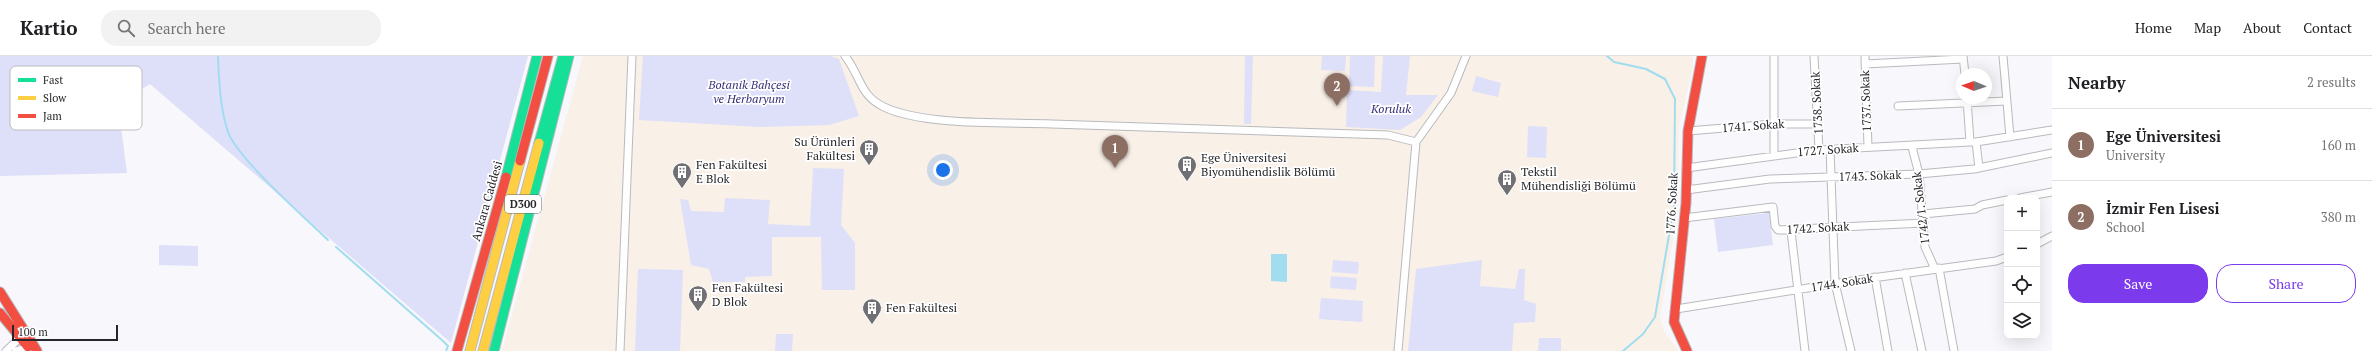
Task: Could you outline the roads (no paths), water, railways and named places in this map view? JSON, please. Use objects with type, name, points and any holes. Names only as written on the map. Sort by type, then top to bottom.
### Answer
[{"type":"main road","name":"Ankara Caddesi","points":[[457,351],[515,144],[537,56]]},
{"type":"main road","name":"D300","points":[[470,351],[548,56]]},
{"type":"main road","name":"D300","points":[[483,351],[563,56]]},
{"type":"main road","points":[[494,351],[570,56]]},
{"type":"main road","name":"1776. Sokak","points":[[1687,351],[1674,322],[1684,218],[1688,131],[1702,56]]},
{"type":"main road","points":[[515,144],[541,84]]},
{"type":"main road","points":[[549,138],[552,99]]},
{"type":"main road","points":[[0,292],[32,349]]},
{"type":"main road","points":[[0,313],[23,335]]},
{"type":"street","points":[[620,351],[632,56]]},
{"type":"street","points":[[845,56],[854,67],[864,93],[884,107],[909,115],[985,122],[1388,135],[1416,142]]},
{"type":"street","points":[[1398,351],[1416,142],[1451,93],[1466,56]]},
{"type":"street","points":[[1774,56],[1774,154]]},
{"type":"street","name":"1738. Sokak","points":[[1814,56],[1819,150]]},
{"type":"street","name":"1737. Sokak","points":[[1865,56],[1868,147]]},
{"type":"street","points":[[2003,56],[2010,137]]},
{"type":"street","points":[[1865,64],[1963,58],[1964,68]]},
{"type":"street","points":[[1898,106],[1956,101]]},
{"type":"street","points":[[1992,101],[2006,101]]},
{"type":"street","points":[[1968,104],[1973,142],[1979,168]]},
{"type":"street","name":"1741. Sokak","points":[[1688,131],[1773,124],[1818,124]]},
{"type":"street","name":"1727. Sokak","points":[[1686,168],[1774,154],[1830,149],[1912,147],[1973,142],[2052,130]]},
{"type":"street","name":"1742/1. Sokak","points":[[1912,147],[1919,174],[1925,250],[1937,268],[1954,351]]},
{"type":"street","points":[[1830,149],[1835,283],[1851,351]]},
{"type":"street","name":"1743. Sokak","points":[[1686,190],[1770,179],[1919,174],[1979,168],[2052,153]]},
{"type":"street","points":[[2036,195],[2052,192]]},
{"type":"street","points":[[1923,214],[1975,209],[1982,205],[2004,201]]},
{"type":"street","name":"1742. Sokak","points":[[1684,218],[1772,207],[1775,226],[1778,230],[1791,231],[1832,227],[1924,223]]},
{"type":"street","points":[[1791,231],[1796,289],[1805,351]]},
{"type":"street","points":[[2040,242],[2052,236]]},
{"type":"street","name":"1744. Sokak","points":[[1676,309],[1835,283],[1996,261],[2004,258]]},
{"type":"street","points":[[1905,273],[1922,351]]},
{"type":"street","points":[[1875,278],[1888,351]]},
{"type":"street","points":[[6,351],[23,335]]},
{"type":"street","points":[[16,351],[32,349]]},
{"type":"waterway","points":[[218,56],[219,85],[223,114],[228,132],[234,143],[244,157],[273,188],[328,240]]},
{"type":"waterway","points":[[1607,56],[1614,62],[1646,69],[1665,79],[1675,99],[1674,206],[1655,317],[1643,334],[1623,351]]},
{"type":"waterway","points":[[336,247],[443,341],[448,346],[446,351]]},
{"type":"place","name":"İzmir Fen Lisesi","points":[[1337,106]]},
{"type":"place","name":"Su Ürünleri Fakültesi","points":[[869,166]]},
{"type":"place","name":"Ege Üniversitesi","points":[[1115,168]]},
{"type":"place","name":"Ege Üniversitesi Biyomühendislik Bölümü","points":[[1187,182]]},
{"type":"place","name":"Fen Fakültesi E Blok","points":[[682,189]]},
{"type":"place","name":"Tekstil Mühendisliği Bölümü","points":[[1507,196]]},
{"type":"place","name":"Fen Fakültesi D Blok","points":[[698,312]]},
{"type":"place","name":"Fen Fakültesi","points":[[872,325]]},
{"type":"park label","name":"Botanik Bahçesi ve Herbaryum","points":[[749,92]]},
{"type":"park label","name":"Koruluk","points":[[1391,109]]}]
